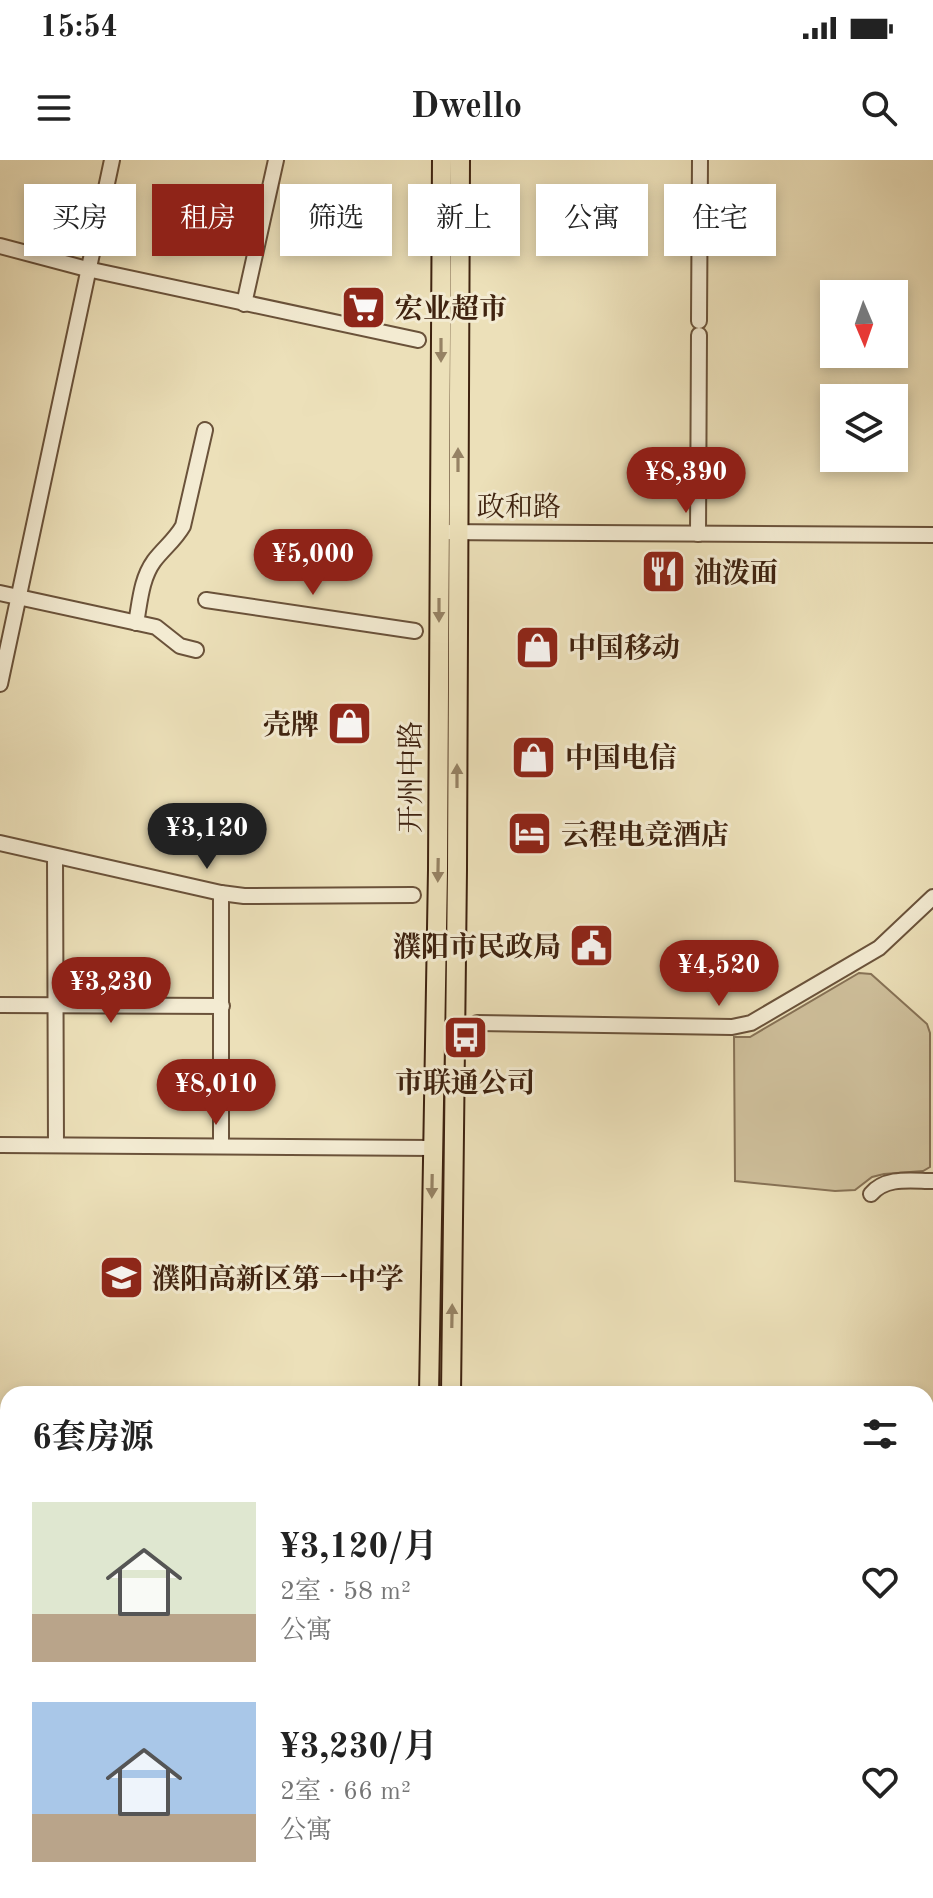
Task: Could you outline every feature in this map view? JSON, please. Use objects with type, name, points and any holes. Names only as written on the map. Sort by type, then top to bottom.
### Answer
[{"type":"main road","name":"开州中路","points":[[442,160],[457,870],[451,1386]]},
{"type":"main road","name":"开州中路","points":[[429,1386],[460,160]]},
{"type":"street","points":[[1,677],[112,160]]},
{"type":"street","points":[[244,304],[276,160]]},
{"type":"street","points":[[698,534],[700,160]]},
{"type":"street","points":[[0,246],[87,269],[418,340]]},
{"type":"street","points":[[136,623],[144,580],[153,562],[177,538],[183,526],[205,430]]},
{"type":"street","name":"政和路","points":[[449,532],[933,535]]},
{"type":"street","points":[[0,593],[156,627],[180,646],[196,650]]},
{"type":"street","points":[[206,600],[415,631]]},
{"type":"street","points":[[0,843],[244,896],[413,895]]},
{"type":"street","points":[[55,857],[56,1145]]},
{"type":"street","points":[[221,893],[221,1146]]},
{"type":"street","points":[[477,1023],[732,1027],[751,1023],[879,948],[933,897]]},
{"type":"street","points":[[0,1005],[222,1006]]},
{"type":"street","points":[[0,1145],[433,1148]]},
{"type":"street","points":[[871,1194],[876,1188],[897,1181],[933,1181]]},
{"type":"shaded area","points":[[859,973],[871,974],[927,1024],[930,1033],[930,1167],[923,1171],[872,1177],[855,1190],[835,1191],[735,1181],[734,1037],[750,1037]]},
{"type":"place","name":"宏业超市","points":[[364,308]]},
{"type":"place","name":"油泼面","points":[[663,572]]},
{"type":"place","name":"中国移动","points":[[537,647]]},
{"type":"place","name":"壳牌","points":[[350,724]]},
{"type":"place","name":"中国电信","points":[[534,757]]},
{"type":"place","name":"云程电竞酒店","points":[[530,834]]},
{"type":"place","name":"濮阳市民政局","points":[[592,946]]},
{"type":"place","name":"市联通公司","points":[[465,1038]]},
{"type":"place","name":"濮阳高新区第一中学","points":[[121,1278]]}]
